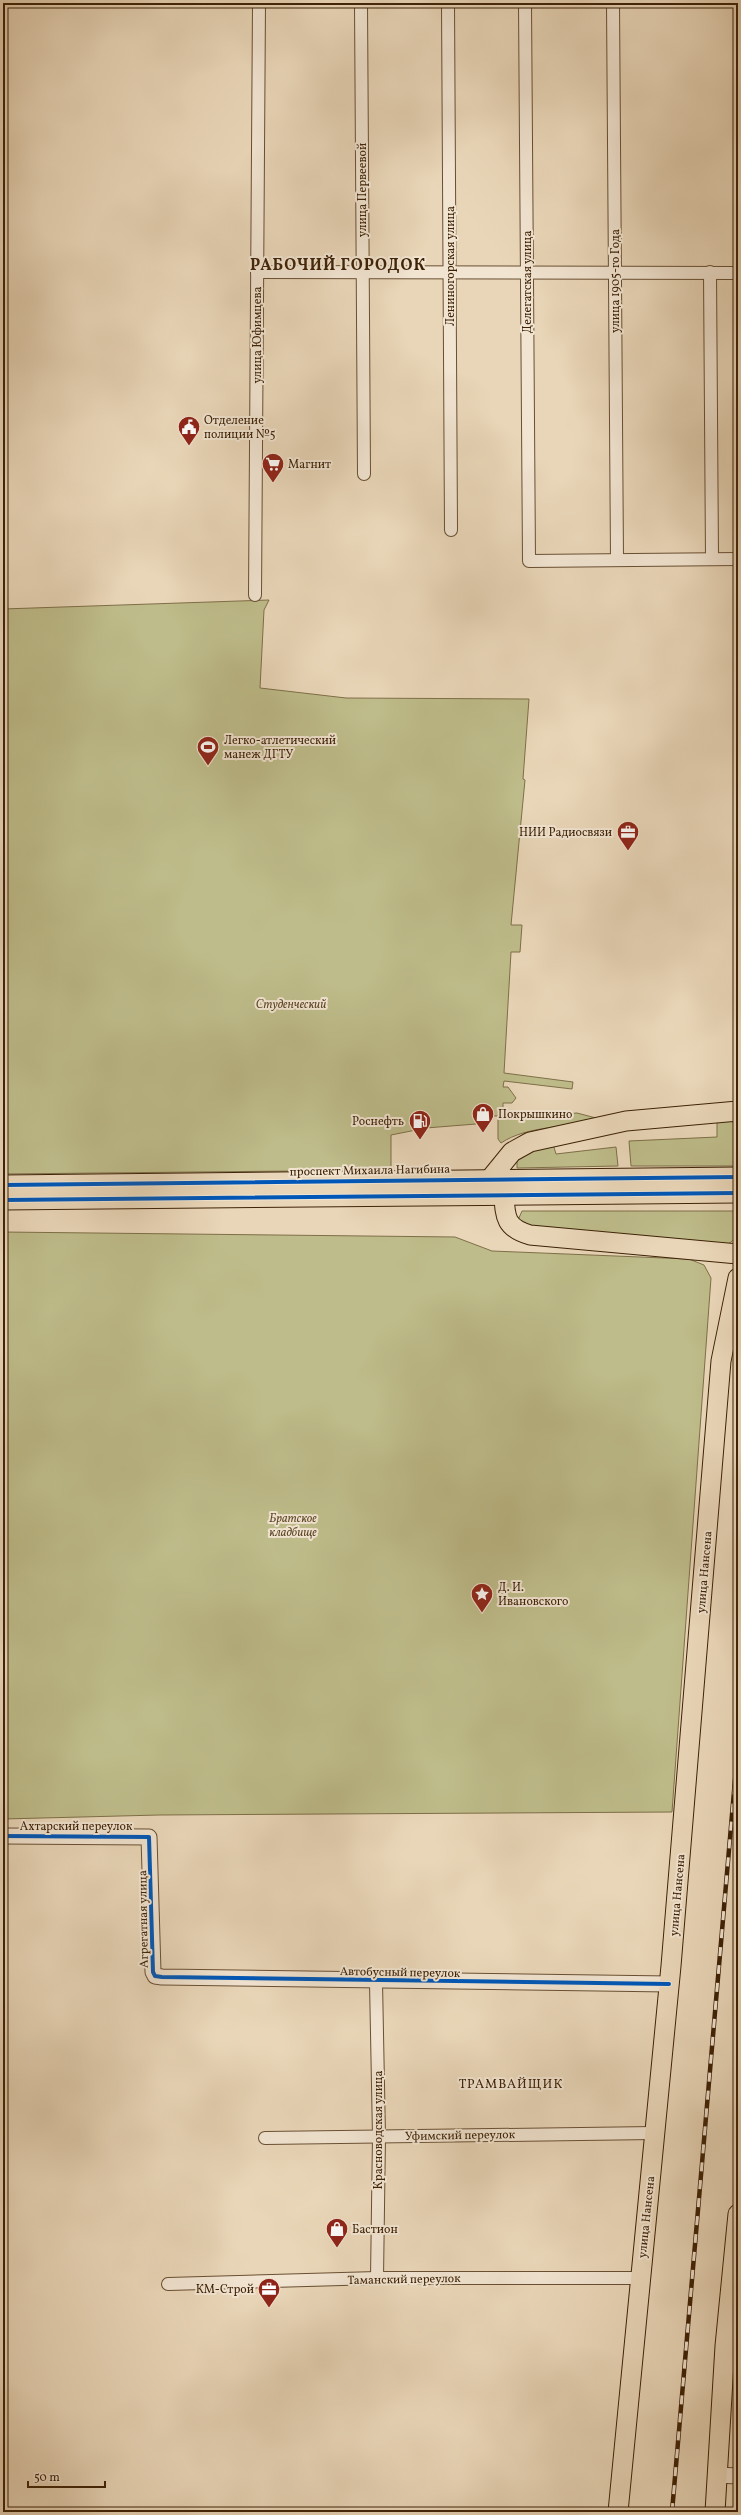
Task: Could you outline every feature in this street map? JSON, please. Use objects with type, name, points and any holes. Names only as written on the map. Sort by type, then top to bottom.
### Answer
[{"type":"main road","points":[[490,1179],[516,1149],[535,1141],[626,1121],[736,1111]]},
{"type":"main road","points":[[507,1160],[509,1171],[515,1179]]},
{"type":"main road","name":"проспект Михаила Нагибина","points":[[3,1185],[738,1176]]},
{"type":"main road","points":[[3,1200],[738,1193]]},
{"type":"main road","points":[[504,1195],[505,1213],[509,1224],[519,1232],[530,1235],[738,1254]]},
{"type":"main road","name":"улица Нансена","points":[[618,2512],[669,1984],[721,1361],[738,1278]]},
{"type":"main road","points":[[715,2512],[725,2346],[738,2214]]},
{"type":"street","name":"улица Юфимцева","points":[[255,595],[259,3]]},
{"type":"street","name":"улица Первеевой","points":[[361,3],[364,474]]},
{"type":"street","name":"Лениногорская улица","points":[[448,3],[451,530]]},
{"type":"street","name":"Делегатская улица","points":[[525,3],[529,561],[617,559]]},
{"type":"street","name":"улица 1905-го Года","points":[[613,3],[617,559]]},
{"type":"street","points":[[257,272],[363,273],[527,271],[738,273]]},
{"type":"street","points":[[710,272],[712,558]]},
{"type":"street","points":[[617,559],[738,559]]},
{"type":"street","name":"Ахтарский переулок","points":[[3,1836],[149,1837]]},
{"type":"street","name":"Агрегатная улица","points":[[149,1837],[153,1972],[156,1976]]},
{"type":"street","name":"Автобусный переулок","points":[[156,1976],[376,1982],[669,1984]]},
{"type":"street","name":"Красноводская улица","points":[[376,1982],[379,2136],[378,2278]]},
{"type":"street","name":"Уфимский переулок","points":[[265,2138],[654,2133]]},
{"type":"street","name":"Таманский переулок","points":[[168,2284],[378,2278],[640,2278]]},
{"type":"street","points":[[717,2475],[738,2476]]},
{"type":"green space","name":"Студенческий","points":[[269,600],[264,610],[260,688],[346,698],[529,699],[523,779],[525,780],[511,925],[522,925],[520,952],[511,952],[504,1073],[573,1082],[572,1089],[504,1081],[503,1087],[508,1087],[516,1098],[512,1103],[503,1103],[503,1116],[477,1116],[476,1124],[426,1128],[391,1135],[391,1170],[3,1174],[3,609]]},
{"type":"green space","points":[[577,1113],[596,1118],[523,1133],[501,1143],[498,1139],[498,1119]]},
{"type":"green space","points":[[717,1118],[727,1119],[738,1125],[738,1166],[631,1166],[629,1141],[717,1137]]},
{"type":"green space","points":[[553,1144],[556,1154],[616,1147],[618,1166],[517,1168],[517,1161],[521,1154]]},
{"type":"green space","points":[[522,1211],[738,1211],[738,1231],[734,1239],[726,1245],[526,1230],[518,1220]]},
{"type":"green space","name":"Братское кладбище","points":[[3,1232],[455,1237],[492,1251],[689,1259],[704,1265],[711,1278],[672,1812],[159,1815],[3,1819]]},
{"type":"railway","points":[[672,2512],[738,1745]]},
{"type":"cycle path","points":[[3,1185],[738,1177]]},
{"type":"cycle path","points":[[3,1200],[738,1193]]},
{"type":"cycle path","points":[[3,1836],[149,1837],[153,1972],[155,1976],[669,1984]]},
{"type":"place","name":"Отделение полиции №5","points":[[189,446]]},
{"type":"place","name":"Магнит","points":[[273,484]]},
{"type":"place","name":"Легко-атлетический манеж ДГТУ","points":[[208,766]]},
{"type":"place","name":"НИИ Радиосвязи","points":[[628,852]]},
{"type":"place","name":"Покрышкино","points":[[483,1134]]},
{"type":"place","name":"Роснефть","points":[[420,1140]]},
{"type":"place","name":"Д. И. Ивановского","points":[[482,1614]]},
{"type":"place","name":"Бастион","points":[[337,2248]]},
{"type":"place","name":"КМ-Строй","points":[[269,2308]]},
{"type":"district","name":"РАБОЧИЙ ГОРОДОК","points":[[338,264]]},
{"type":"district","name":"ТРАМВАЙЩИК","points":[[511,2083]]}]
